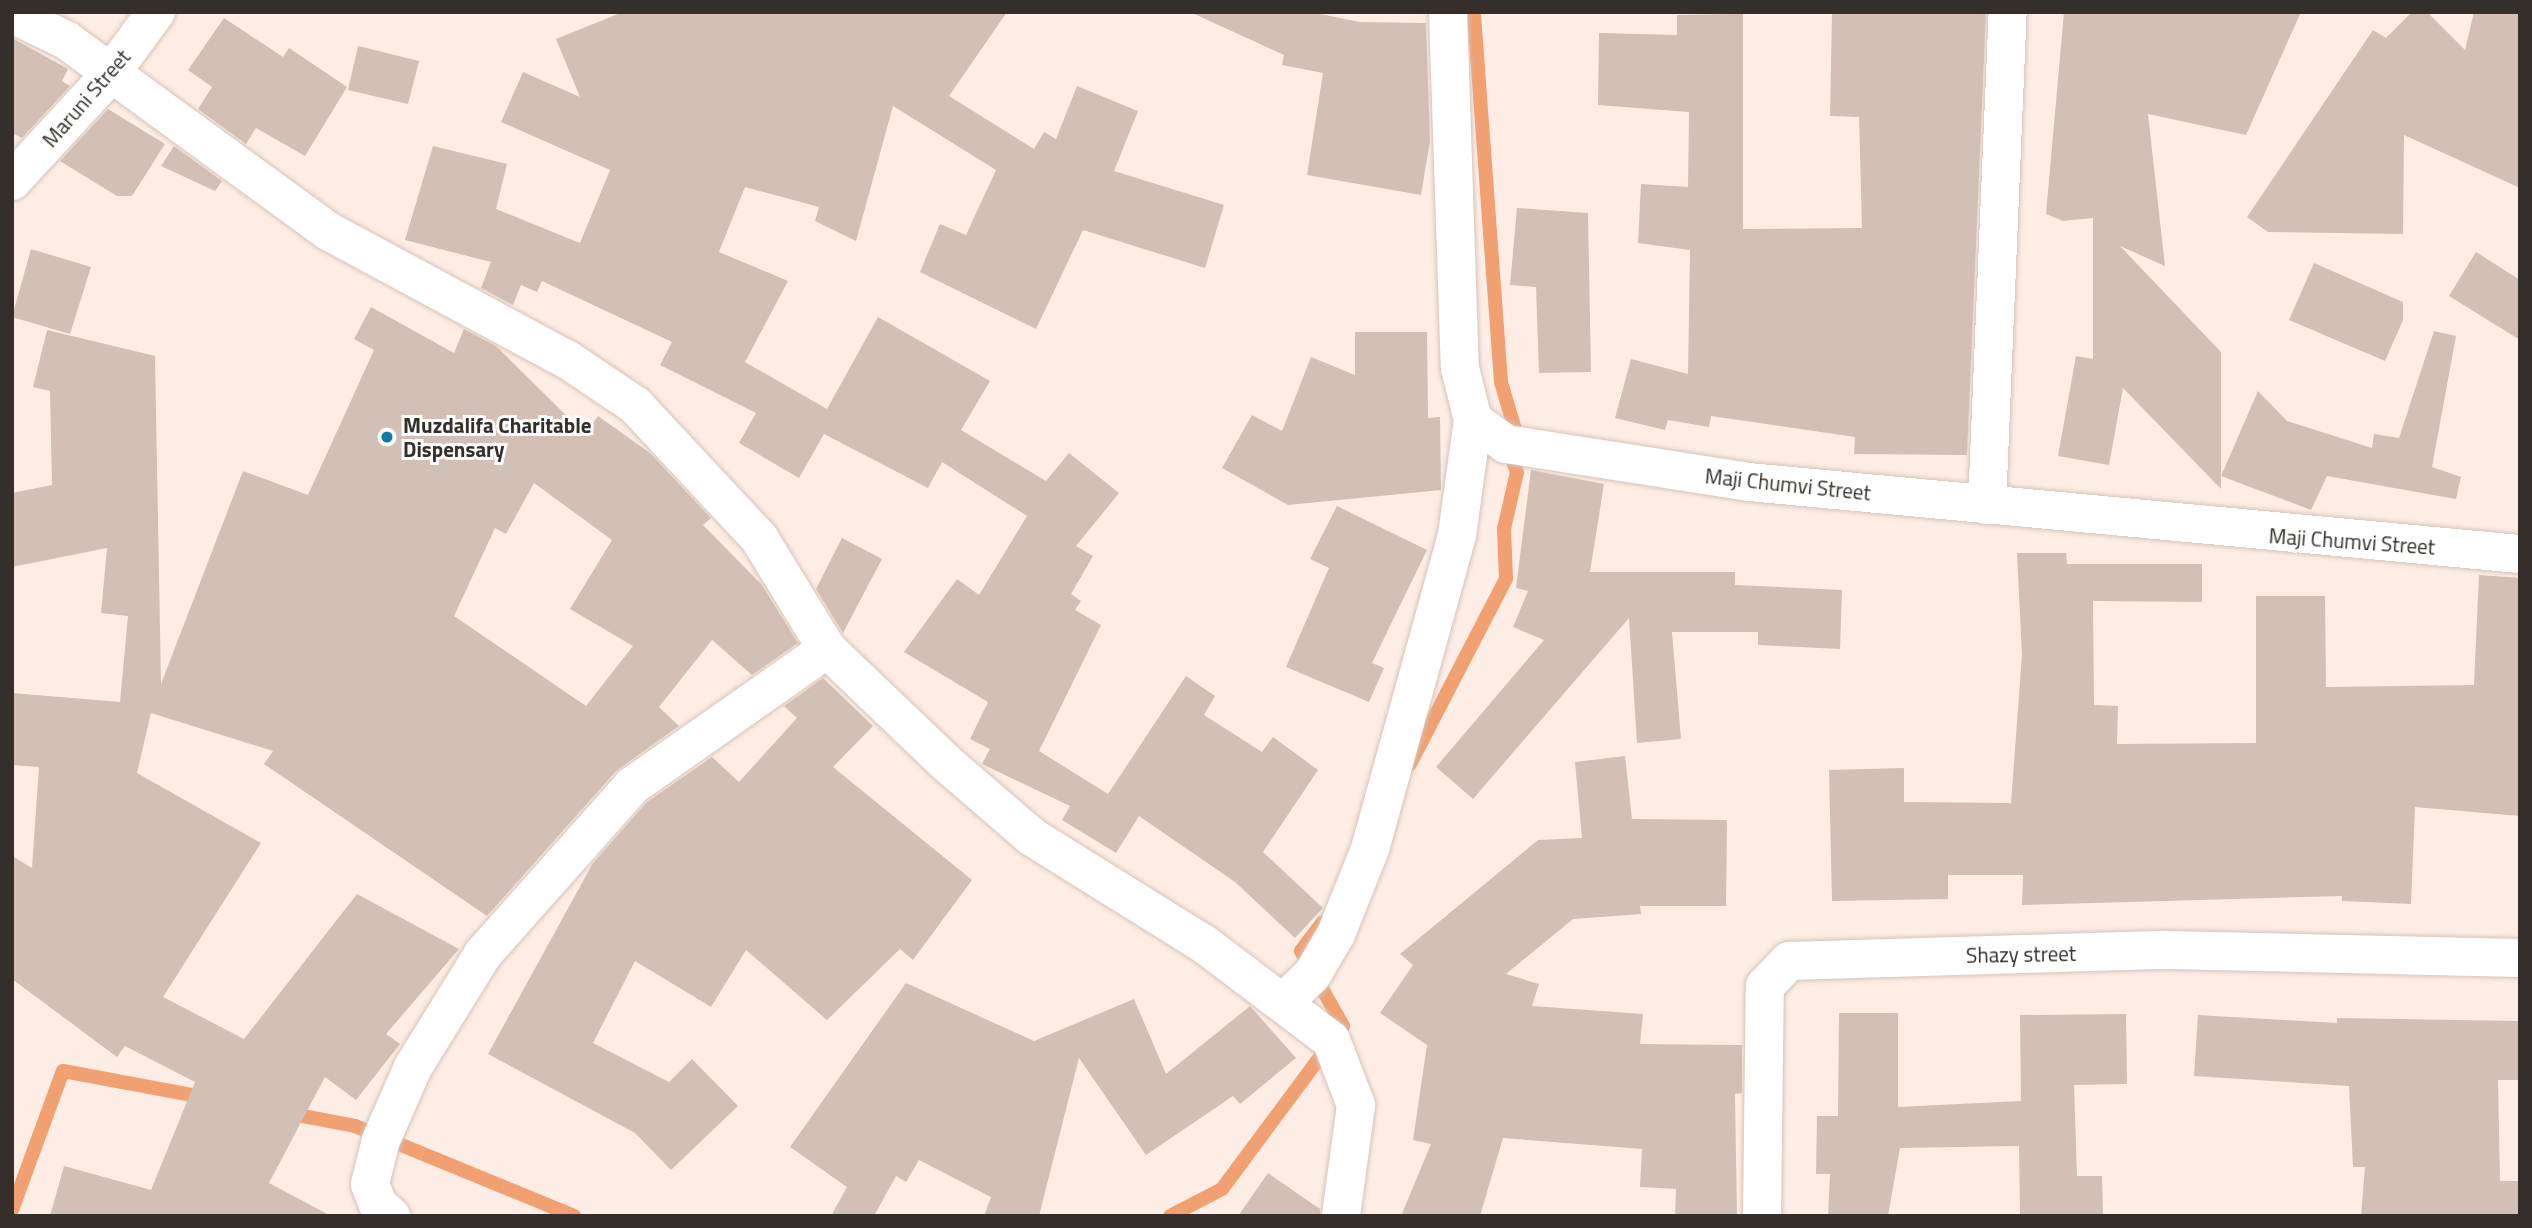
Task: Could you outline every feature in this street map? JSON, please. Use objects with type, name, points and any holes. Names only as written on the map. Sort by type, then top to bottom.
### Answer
[{"type":"street","name":"Maruni Street","points":[[12,181],[108,76],[156,12]]},
{"type":"street","points":[[1286,1000],[1312,975],[1336,934],[1370,849],[1457,535],[1473,420],[1460,368],[1455,300],[1448,12]]},
{"type":"street","points":[[1987,505],[2008,12]]},
{"type":"street","points":[[12,14],[66,40],[108,76],[328,231],[568,360],[635,405],[759,538],[827,649],[1032,837],[1286,1000],[1331,1040],[1348,1072],[1356,1105],[1341,1216]]},
{"type":"street","name":"Maji Chumvi Street","points":[[1473,420],[1506,444],[1538,453],[1987,505],[2520,554]]},
{"type":"street","points":[[391,1216],[370,1184],[381,1140],[419,1056],[483,954],[632,786],[827,649]]},
{"type":"street","name":"Shazy street","points":[[1762,1216],[1765,986],[1789,961],[2166,950],[2520,958]]},
{"type":"building","points":[[623,12],[1007,12],[949,96],[1034,149],[1044,132],[1056,139],[1077,86],[1138,111],[1114,171],[1224,205],[1205,268],[1083,230],[1036,329],[920,272],[940,224],[966,235],[996,170],[893,106],[856,241],[815,221],[819,207],[745,187],[719,252],[788,281],[745,362],[827,409],[878,317],[990,381],[961,430],[1046,481],[1069,453],[1119,493],[1076,546],[1093,556],[1071,594],[1081,601],[1075,610],[1101,625],[1039,751],[1108,794],[1186,676],[1215,696],[1204,715],[1262,752],[1273,737],[1318,770],[1263,852],[1323,908],[1295,938],[1235,882],[1139,816],[1116,853],[1062,820],[1070,806],[982,764],[990,749],[970,739],[988,702],[904,652],[957,579],[979,595],[1027,516],[942,462],[928,488],[824,434],[799,478],[739,443],[756,413],[660,365],[672,342],[542,281],[537,292],[521,285],[513,305],[481,288],[491,262],[405,240],[433,146],[507,164],[496,209],[580,243],[610,170],[501,122],[523,72],[580,97],[556,39]]},
{"type":"building","points":[[1190,12],[1310,12],[1360,22],[1426,23],[1430,141],[1421,195],[1307,175],[1323,73],[1282,65],[1284,55]]},
{"type":"building","points":[[1986,12],[1967,455],[1854,454],[1855,437],[1711,416],[1709,427],[1668,420],[1665,430],[1615,418],[1631,359],[1688,374],[1690,250],[1638,243],[1641,184],[1688,187],[1689,112],[1598,105],[1599,33],[1677,35],[1677,15],[1743,14],[1743,229],[1862,228],[1859,117],[1830,116],[1832,14]]},
{"type":"building","points":[[2064,12],[2301,12],[2246,135],[2148,114],[2165,266],[2120,246],[2221,352],[2221,489],[2123,388],[2109,465],[2058,456],[2076,356],[2093,359],[2093,218],[2063,221],[2046,214]]},
{"type":"building","points":[[2412,12],[2427,12],[2465,50],[2474,12],[2520,12],[2520,188],[2404,135],[2403,234],[2268,232],[2247,217],[2373,30],[2386,38]]},
{"type":"building","points":[[224,18],[283,57],[289,48],[347,87],[305,156],[256,128],[246,144],[198,109],[212,87],[188,70]]},
{"type":"building","points":[[12,38],[68,69],[62,81],[70,86],[22,138],[12,133]]},
{"type":"building","points":[[358,46],[419,61],[408,104],[348,90]]},
{"type":"building","points":[[108,109],[165,144],[132,196],[117,196],[60,161]]},
{"type":"building","points":[[174,146],[222,181],[215,191],[161,166]]},
{"type":"building","points":[[1517,208],[1588,213],[1591,372],[1539,373],[1536,287],[1510,285]]},
{"type":"building","points":[[31,249],[91,267],[70,334],[12,317]]},
{"type":"building","points":[[2476,252],[2520,280],[2520,340],[2449,296]]},
{"type":"building","points":[[2314,263],[2403,302],[2403,320],[2385,361],[2289,320]]},
{"type":"building","points":[[371,307],[454,353],[464,329],[496,346],[585,434],[598,416],[650,453],[711,518],[703,525],[762,585],[798,643],[752,675],[712,640],[659,707],[679,726],[616,771],[487,916],[264,764],[273,751],[151,713],[137,773],[261,843],[163,997],[244,1039],[357,894],[459,949],[386,1034],[400,1044],[356,1100],[325,1077],[269,1183],[331,1216],[50,1216],[64,1166],[151,1190],[195,1082],[125,1046],[117,1057],[12,979],[12,856],[32,868],[39,767],[12,765],[12,693],[120,702],[128,616],[101,613],[107,548],[12,567],[12,493],[52,485],[50,391],[33,387],[47,330],[155,356],[161,684],[243,471],[308,495],[374,350],[354,339]],"holes":[[[534,483],[612,540],[570,609],[633,646],[586,706],[454,616],[495,528],[506,534]]]},
{"type":"building","points":[[2434,331],[2456,336],[2432,467],[2461,477],[2456,499],[2327,476],[2311,510],[2221,476],[2258,391],[2287,421],[2372,448],[2374,434],[2399,438]]},
{"type":"building","points":[[1355,332],[1427,332],[1428,418],[1440,417],[1441,490],[1288,505],[1222,468],[1252,415],[1282,431],[1311,357],[1355,375]]},
{"type":"building","points":[[1531,470],[1604,484],[1590,572],[1735,572],[1735,585],[1842,590],[1840,649],[1758,645],[1758,632],[1672,632],[1681,739],[1637,743],[1629,618],[1473,799],[1436,767],[1544,640],[1513,627],[1528,591],[1516,588]]},
{"type":"building","points":[[1337,506],[1427,550],[1372,663],[1384,668],[1369,702],[1286,667],[1329,568],[1310,559]]},
{"type":"building","points":[[842,538],[882,559],[843,633],[816,589]]},
{"type":"building","points":[[2017,553],[2066,553],[2067,564],[2202,564],[2202,602],[2093,601],[2094,705],[2118,706],[2117,744],[2256,743],[2256,596],[2325,596],[2326,687],[2474,685],[2479,575],[2520,578],[2520,816],[2415,807],[2411,904],[2342,901],[2342,896],[2022,905],[2023,875],[1948,875],[1948,899],[1832,901],[1829,770],[1904,768],[1904,802],[2011,803],[2022,655]]},
{"type":"building","points":[[823,678],[873,726],[833,767],[972,880],[913,960],[900,949],[827,1020],[746,950],[711,1007],[635,961],[593,1043],[669,1082],[692,1059],[738,1106],[671,1170],[635,1133],[488,1054],[593,863],[647,802],[712,757],[739,782],[797,718],[784,706]]},
{"type":"building","points":[[1625,756],[1632,819],[1727,820],[1726,906],[1640,906],[1641,914],[1573,919],[1506,974],[1539,984],[1532,1006],[1643,1014],[1640,1044],[1742,1045],[1742,1093],[1735,1094],[1737,1216],[1675,1216],[1676,1189],[1640,1187],[1642,1149],[1503,1138],[1480,1216],[1401,1216],[1431,1144],[1413,1140],[1427,1045],[1380,1013],[1413,965],[1400,954],[1538,840],[1582,838],[1575,762]]},
{"type":"building","points":[[906,983],[1034,1041],[1134,999],[1166,1074],[1250,1006],[1296,1058],[1240,1104],[1233,1096],[1146,1155],[1079,1058],[1039,1216],[984,1216],[991,1197],[919,1160],[906,1182],[896,1176],[874,1216],[831,1216],[847,1187],[790,1147]]},
{"type":"building","points":[[1839,1013],[1898,1013],[1898,1107],[2021,1101],[2020,1015],[2126,1014],[2127,1084],[2074,1085],[2077,1176],[2102,1176],[2103,1215],[2020,1216],[2019,1146],[1900,1148],[1888,1216],[1828,1216],[1830,1174],[1816,1174],[1817,1116],[1838,1116]]},
{"type":"building","points":[[2198,1015],[2337,1023],[2337,1018],[2520,1021],[2520,1080],[2498,1080],[2500,1181],[2520,1181],[2520,1216],[2361,1216],[2365,1167],[2353,1167],[2349,1086],[2194,1076]]},
{"type":"building","points":[[1268,1173],[1320,1209],[1320,1216],[1238,1216]]},
{"type":"waterway","points":[[1410,764],[1506,579],[1504,529],[1517,472],[1506,444],[1516,433],[1501,382],[1474,12]]},
{"type":"waterway","points":[[1170,1216],[1222,1189],[1343,1026],[1301,951],[1323,922]]},
{"type":"waterway","points":[[12,1210],[63,1071],[208,1098]]},
{"type":"waterway","points":[[287,1113],[355,1126],[574,1216]]},
{"type":"place","name":"Muzdalifa Charitable Dispensary","points":[[387,437]]}]
